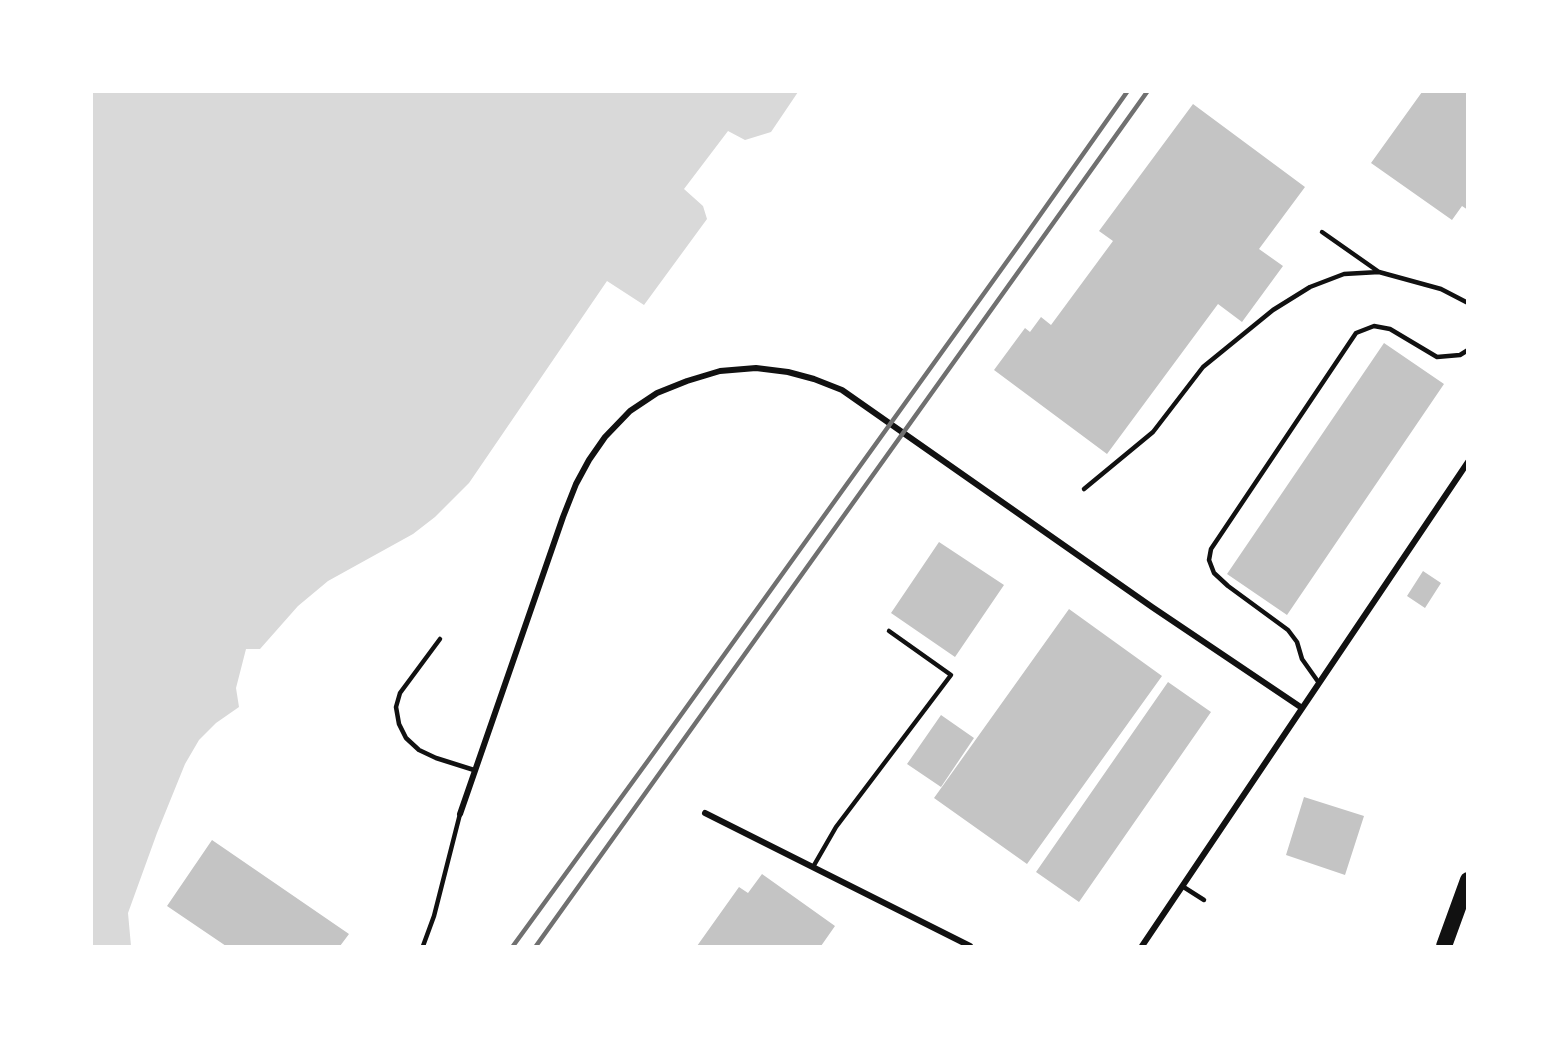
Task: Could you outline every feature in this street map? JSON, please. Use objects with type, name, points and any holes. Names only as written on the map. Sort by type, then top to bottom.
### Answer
[{"type":"highway","points":[[1443,946],[1467,880]]},
{"type":"street","points":[[460,814],[563,517],[589,459],[605,437],[630,411],[657,393],[720,371],[756,368],[788,372],[842,390],[1152,607],[1302,708]]},
{"type":"street","points":[[1142,946],[1467,462]]},
{"type":"street","points":[[705,813],[970,946]]},
{"type":"lane","points":[[1322,232],[1379,272]]},
{"type":"lane","points":[[1084,489],[1154,432],[1203,367],[1274,310],[1310,287],[1344,274],[1379,272],[1441,289],[1467,303]]},
{"type":"lane","points":[[1319,683],[1302,659],[1297,642],[1288,630],[1214,573],[1209,560],[1211,549],[1356,333],[1374,326],[1390,329],[1437,357],[1460,355],[1467,350]]},
{"type":"lane","points":[[813,867],[836,827],[951,675],[889,631]]},
{"type":"lane","points":[[440,639],[400,693],[396,707],[399,724],[406,738],[419,750],[474,770]]},
{"type":"lane","points":[[423,946],[434,916],[460,814]]},
{"type":"lane","points":[[1182,886],[1204,900]]},
{"type":"shaded area","points":[[92,92],[798,92],[771,132],[745,140],[728,131],[684,189],[703,206],[707,219],[644,305],[607,281],[469,483],[435,517],[413,534],[328,581],[298,606],[260,649],[246,649],[236,688],[239,707],[216,723],[199,740],[185,764],[157,833],[128,913],[131,946],[92,946]]},
{"type":"building","points":[[1422,92],[1468,92],[1468,210],[1462,206],[1452,220],[1371,163]]},
{"type":"building","points":[[1193,104],[1305,187],[1259,249],[1283,266],[1242,322],[1218,304],[1107,454],[994,370],[1025,328],[1030,332],[1041,317],[1051,325],[1113,241],[1099,231]]},
{"type":"building","points":[[1384,343],[1444,384],[1287,615],[1227,574]]},
{"type":"building","points":[[939,542],[1004,585],[955,657],[891,613]]},
{"type":"building","points":[[1423,571],[1441,583],[1425,608],[1407,596]]},
{"type":"building","points":[[1069,609],[1162,676],[1027,864],[934,798]]},
{"type":"building","points":[[1168,682],[1211,712],[1079,902],[1036,872]]},
{"type":"building","points":[[941,715],[974,738],[941,787],[907,764]]},
{"type":"building","points":[[1304,797],[1364,816],[1345,875],[1286,855]]},
{"type":"building","points":[[212,840],[349,934],[340,946],[226,946],[167,906]]},
{"type":"building","points":[[762,874],[835,926],[821,946],[697,946],[739,887],[748,893]]},
{"type":"railway","points":[[513,946],[1127,92]]},
{"type":"railway","points":[[536,946],[1147,92]]}]
